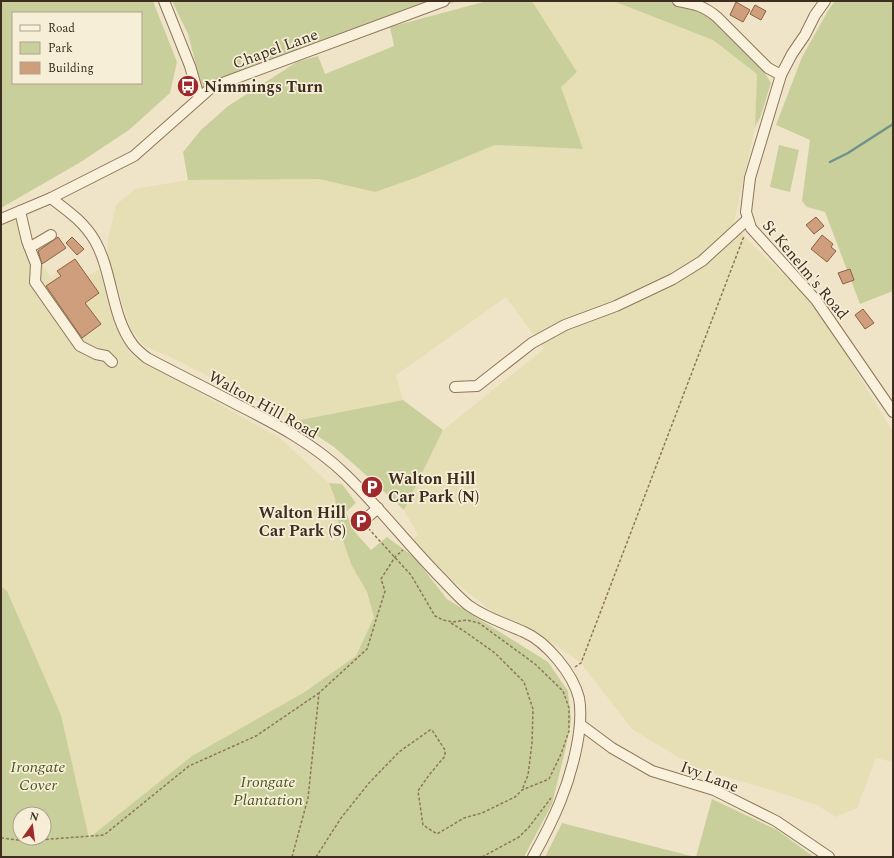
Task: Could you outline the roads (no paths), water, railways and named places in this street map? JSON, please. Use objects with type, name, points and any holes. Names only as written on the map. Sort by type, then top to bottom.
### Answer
[{"type":"street","points":[[164,1],[190,66],[199,97]]},
{"type":"street","name":"Chapel Lane","points":[[1,219],[51,198],[134,156],[212,87],[444,1]]},
{"type":"street","points":[[678,1],[703,7],[710,11],[722,21],[768,68],[781,74],[805,35],[815,15],[825,1]]},
{"type":"street","name":"St Kenelm's Road","points":[[781,74],[750,178],[746,212],[749,224],[816,300],[893,412]]},
{"type":"street","name":"Walton Hill Road","points":[[51,198],[78,219],[96,242],[102,257],[123,328],[135,347],[147,358],[279,426],[313,447],[344,473],[378,508],[408,544],[468,604],[480,613],[502,624],[525,632],[540,641],[552,652],[574,684],[578,698],[581,724],[573,766],[560,805],[533,857]]},
{"type":"street","points":[[20,211],[29,246],[36,264],[35,282],[80,346],[96,354],[106,356],[112,362]]},
{"type":"street","points":[[455,387],[477,386],[538,339],[565,325],[616,306],[673,279],[702,261],[749,224]]},
{"type":"street","points":[[29,246],[34,245],[51,235]]},
{"type":"street","points":[[362,522],[378,508]]},
{"type":"street","name":"Ivy Lane","points":[[581,724],[612,748],[652,772],[714,790],[776,821],[829,857]]},
{"type":"waterway","points":[[830,162],[848,153],[893,124]]},
{"type":"place","name":"Nimmings Turn","points":[[188,86]]},
{"type":"place","name":"Walton Hill Car Park (N)","points":[[372,487]]},
{"type":"place","name":"Walton Hill Car Park (S)","points":[[361,521]]},
{"type":"park label","name":"Irongate Cover","points":[[38,775]]},
{"type":"park label","name":"Irongate Plantation","points":[[268,790]]}]
